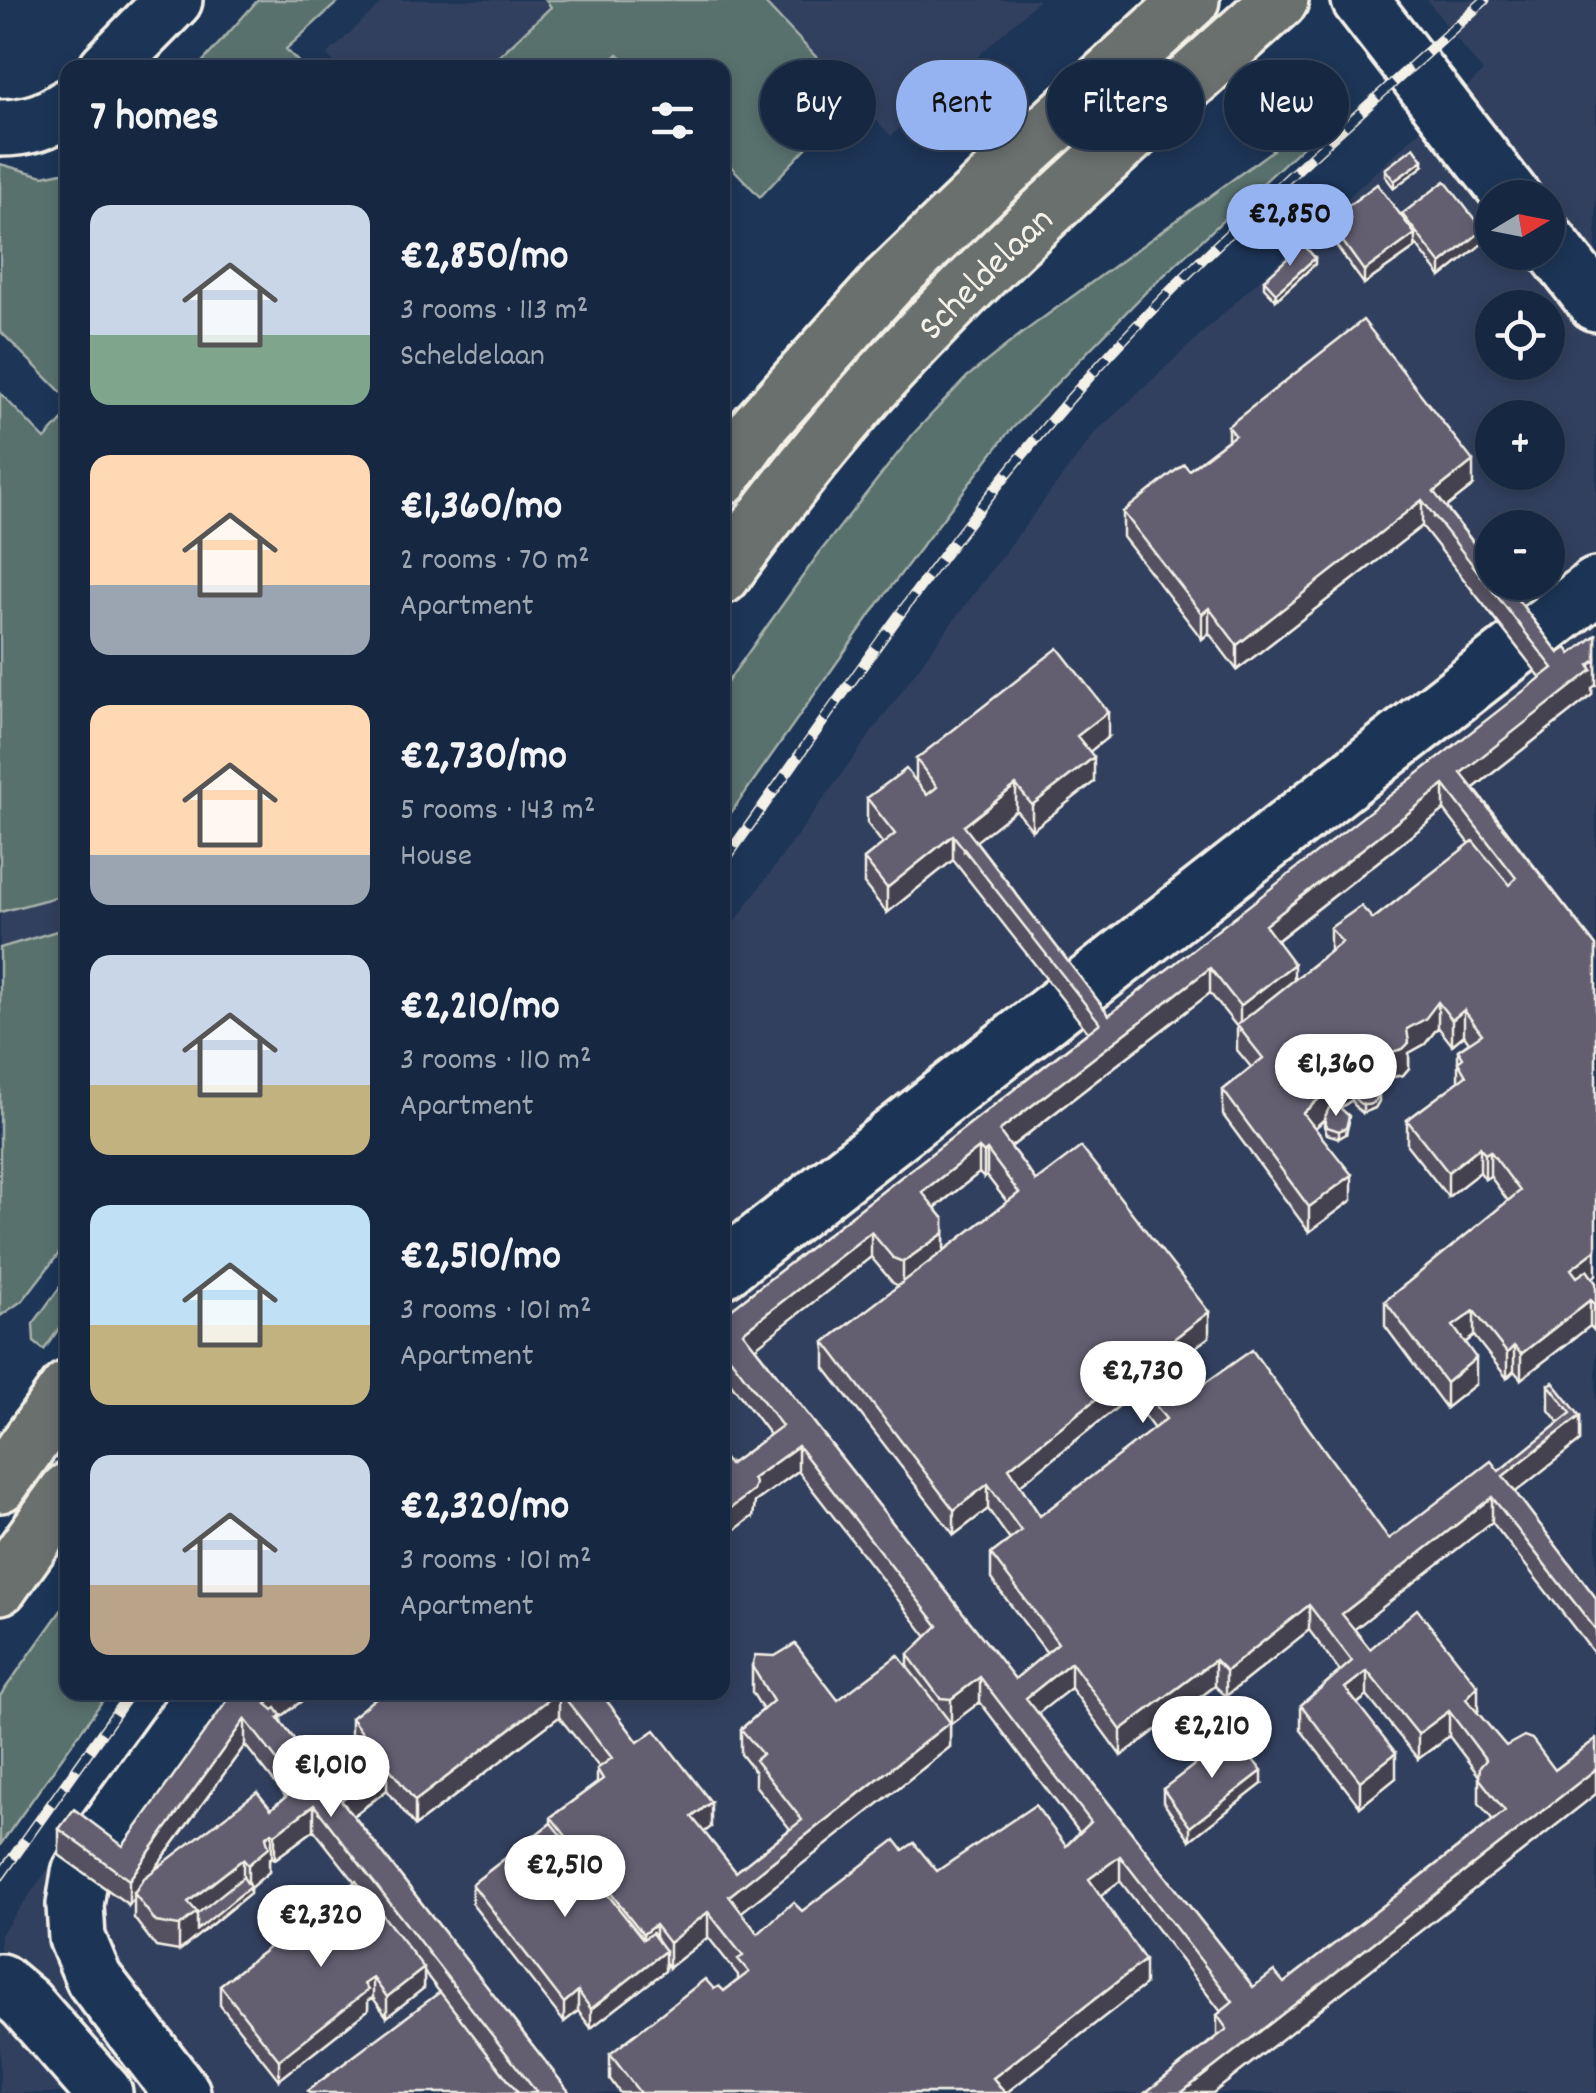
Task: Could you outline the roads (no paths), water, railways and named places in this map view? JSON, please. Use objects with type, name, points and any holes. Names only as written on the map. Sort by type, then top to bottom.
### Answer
[{"type":"main road","name":"Scheldelaan","points":[[730,466],[759,426],[889,281],[996,177],[1191,0]]},
{"type":"main road","name":"Scheldelaan","points":[[730,566],[808,464],[899,358],[1009,247],[1280,0]]},
{"type":"main road","points":[[0,1484],[60,1401]]},
{"type":"main road","points":[[0,1586],[60,1502]]},
{"type":"lane","points":[[115,60],[174,0]]},
{"type":"lane","points":[[1360,0],[1499,180]]},
{"type":"lane","points":[[0,128],[46,121],[60,112]]},
{"type":"lane","points":[[1565,263],[1596,303]]},
{"type":"lane","points":[[730,1264],[1596,586]]},
{"type":"lane","points":[[182,2093],[94,1979],[77,1938],[74,1905],[80,1873],[99,1840],[200,1700]]},
{"type":"lane","points":[[0,1982],[58,2038],[104,2093]]},
{"type":"railway","points":[[730,853],[945,553],[1091,375],[1234,229],[1485,0]]},
{"type":"railway","points":[[0,1876],[125,1700]]}]
